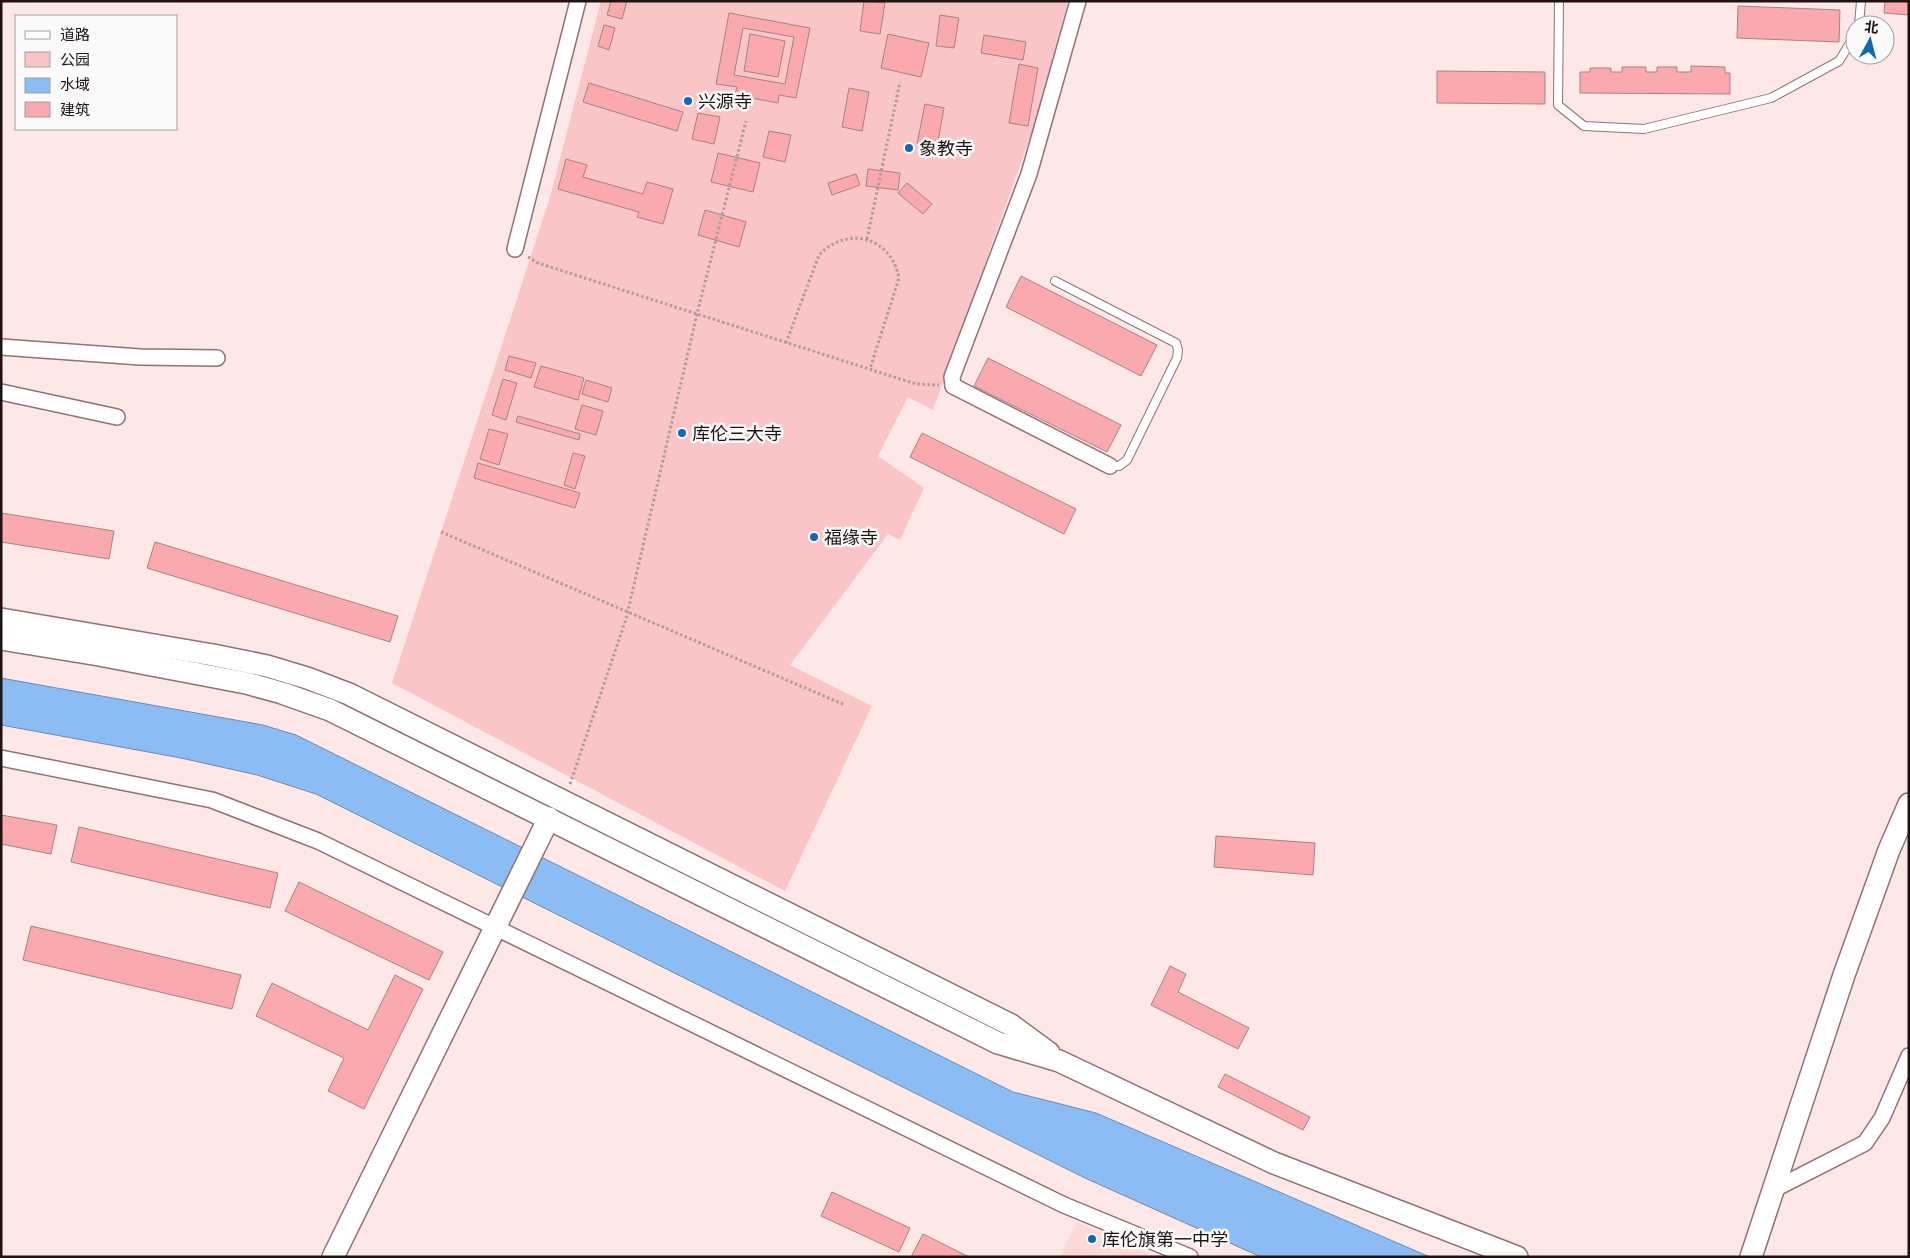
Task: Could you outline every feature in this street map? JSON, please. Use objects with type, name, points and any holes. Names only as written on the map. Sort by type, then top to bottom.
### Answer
[{"type":"main road","points":[[1,619],[214,655],[267,666],[307,678],[349,694],[1011,1025],[1059,1061]]},
{"type":"main road","points":[[1,639],[99,655],[246,683],[330,710],[998,1043],[1059,1061],[1274,1163],[1517,1257]]},
{"type":"main road","points":[[1751,1257],[1844,975],[1889,850],[1909,804]]},
{"type":"main road","points":[[333,1257],[549,818]]},
{"type":"street","points":[[515,249],[578,1]]},
{"type":"street","points":[[1078,1],[1029,174],[952,377],[953,386],[1110,466]]},
{"type":"street","points":[[1,347],[140,357],[217,358]]},
{"type":"street","points":[[1,392],[118,417]]},
{"type":"street","points":[[1,758],[212,800],[318,841],[1064,1205],[1190,1257]]},
{"type":"street","points":[[1773,1190],[1865,1142],[1882,1118],[1909,1056]]},
{"type":"lane","points":[[1559,1],[1558,105],[1584,126],[1644,130],[1771,98],[1839,61],[1845,51]]},
{"type":"lane","points":[[1860,15],[1861,1]]},
{"type":"lane","points":[[1055,281],[1176,343],[1178,350],[1177,358],[1127,460],[1119,466],[1110,466]]},
{"type":"path","points":[[867,239],[900,82]]},
{"type":"path","points":[[564,801],[628,612],[697,314],[746,121]]},
{"type":"path","points":[[786,342],[819,255],[826,247],[846,238],[867,239],[886,250],[897,268],[899,278],[870,369]]},
{"type":"path","points":[[515,249],[538,263],[916,384],[953,386]]},
{"type":"path","points":[[442,532],[846,705]]},
{"type":"shaded area","name":"库伦旗第一中学","points":[[1077,1222],[1156,1257],[1059,1257]]},
{"type":"green space","name":"库伦三大寺","points":[[601,1],[1068,1],[1035,123],[933,410],[908,397],[878,456],[924,488],[900,540],[888,534],[790,665],[872,706],[785,891],[392,683],[550,197]]},
{"type":"water","points":[[1,678],[263,725],[296,735],[1013,1092],[1096,1113],[1430,1257],[1261,1257],[1085,1178],[316,794],[257,775],[181,758],[1,725]]},
{"type":"building","points":[[611,1],[627,1],[622,19],[607,15]]},
{"type":"building","points":[[864,1],[885,3],[880,34],[860,31]]},
{"type":"building","points":[[1885,1],[1909,1],[1909,15],[1884,13]]},
{"type":"building","points":[[1738,6],[1840,10],[1839,42],[1737,38]]},
{"type":"building","points":[[729,13],[810,28],[796,98],[779,95],[778,103],[735,95],[737,87],[716,84]],"holes":[[[743,28],[794,37],[785,84],[734,75]]]},
{"type":"building","points":[[940,15],[959,18],[954,48],[936,46]]},
{"type":"building","points":[[604,25],[615,28],[609,50],[598,46]]},
{"type":"building","points":[[750,34],[785,41],[778,77],[744,71]]},
{"type":"building","points":[[888,34],[929,43],[921,77],[881,68]]},
{"type":"building","points":[[984,35],[1026,42],[1023,60],[981,53]]},
{"type":"building","points":[[1019,64],[1038,68],[1028,126],[1009,123]]},
{"type":"building","points":[[1691,66],[1725,67],[1725,73],[1730,73],[1730,94],[1580,93],[1580,72],[1590,72],[1590,68],[1611,68],[1611,72],[1622,72],[1622,67],[1646,67],[1646,72],[1657,72],[1657,67],[1677,67],[1677,72],[1691,72]]},
{"type":"building","points":[[1437,71],[1545,72],[1545,104],[1437,103]]},
{"type":"building","points":[[589,83],[683,112],[677,131],[583,102]]},
{"type":"building","points":[[849,88],[869,92],[862,131],[842,127]]},
{"type":"building","points":[[925,104],[944,108],[937,147],[917,144]]},
{"type":"building","points":[[698,113],[720,117],[714,144],[692,139]]},
{"type":"building","points":[[769,131],[791,135],[785,162],[763,157]]},
{"type":"building","points":[[718,153],[760,163],[753,192],[711,182]]},
{"type":"building","points":[[566,159],[587,165],[583,177],[643,194],[647,182],[673,189],[663,224],[637,217],[639,212],[558,189]]},
{"type":"building","points":[[868,169],[900,173],[898,190],[866,186]]},
{"type":"building","points":[[856,174],[860,185],[832,195],[828,183]]},
{"type":"building","points":[[907,183],[932,204],[923,214],[898,193]]},
{"type":"building","points":[[705,210],[746,222],[739,247],[698,235]]},
{"type":"building","points":[[1021,276],[1157,345],[1141,376],[1006,307]]},
{"type":"building","points":[[509,356],[536,363],[531,378],[505,370]]},
{"type":"building","points":[[988,358],[1121,425],[1107,452],[974,386]]},
{"type":"building","points":[[541,366],[584,378],[578,400],[534,387]]},
{"type":"building","points":[[503,379],[517,383],[506,420],[492,415]]},
{"type":"building","points":[[586,380],[612,388],[608,402],[582,394]]},
{"type":"building","points":[[582,405],[603,411],[596,435],[575,429]]},
{"type":"building","points":[[518,416],[580,434],[579,440],[516,422]]},
{"type":"building","points":[[489,429],[508,434],[499,465],[480,459]]},
{"type":"building","points":[[922,433],[1076,509],[1064,534],[910,457]]},
{"type":"building","points":[[573,453],[585,456],[575,489],[564,485]]},
{"type":"building","points":[[478,463],[580,493],[575,508],[474,478]]},
{"type":"building","points":[[1,513],[114,531],[109,559],[1,542]]},
{"type":"building","points":[[155,542],[398,616],[390,642],[147,568]]},
{"type":"building","points":[[1,815],[57,825],[51,854],[1,844]]},
{"type":"building","points":[[79,827],[278,873],[270,908],[71,862]]},
{"type":"building","points":[[1216,836],[1315,843],[1313,875],[1214,867]]},
{"type":"building","points":[[299,882],[443,952],[429,980],[285,911]]},
{"type":"building","points":[[31,926],[241,975],[232,1009],[23,960]]},
{"type":"building","points":[[1170,966],[1186,974],[1178,992],[1249,1028],[1238,1049],[1151,1005]]},
{"type":"building","points":[[395,975],[423,989],[364,1109],[328,1091],[344,1058],[256,1016],[272,983],[368,1030]]},
{"type":"building","points":[[1225,1074],[1310,1117],[1303,1130],[1218,1087]]},
{"type":"building","points":[[832,1192],[910,1228],[899,1252],[821,1216]]},
{"type":"building","points":[[923,1234],[969,1257],[911,1257]]},
{"type":"place","name":"兴源寺","points":[[688,101]]},
{"type":"place","name":"象教寺","points":[[909,148]]},
{"type":"place","name":"库伦三大寺","points":[[682,433]]},
{"type":"place","name":"福缘寺","points":[[814,537]]},
{"type":"place","name":"库伦旗第一中学","points":[[1092,1239]]}]
